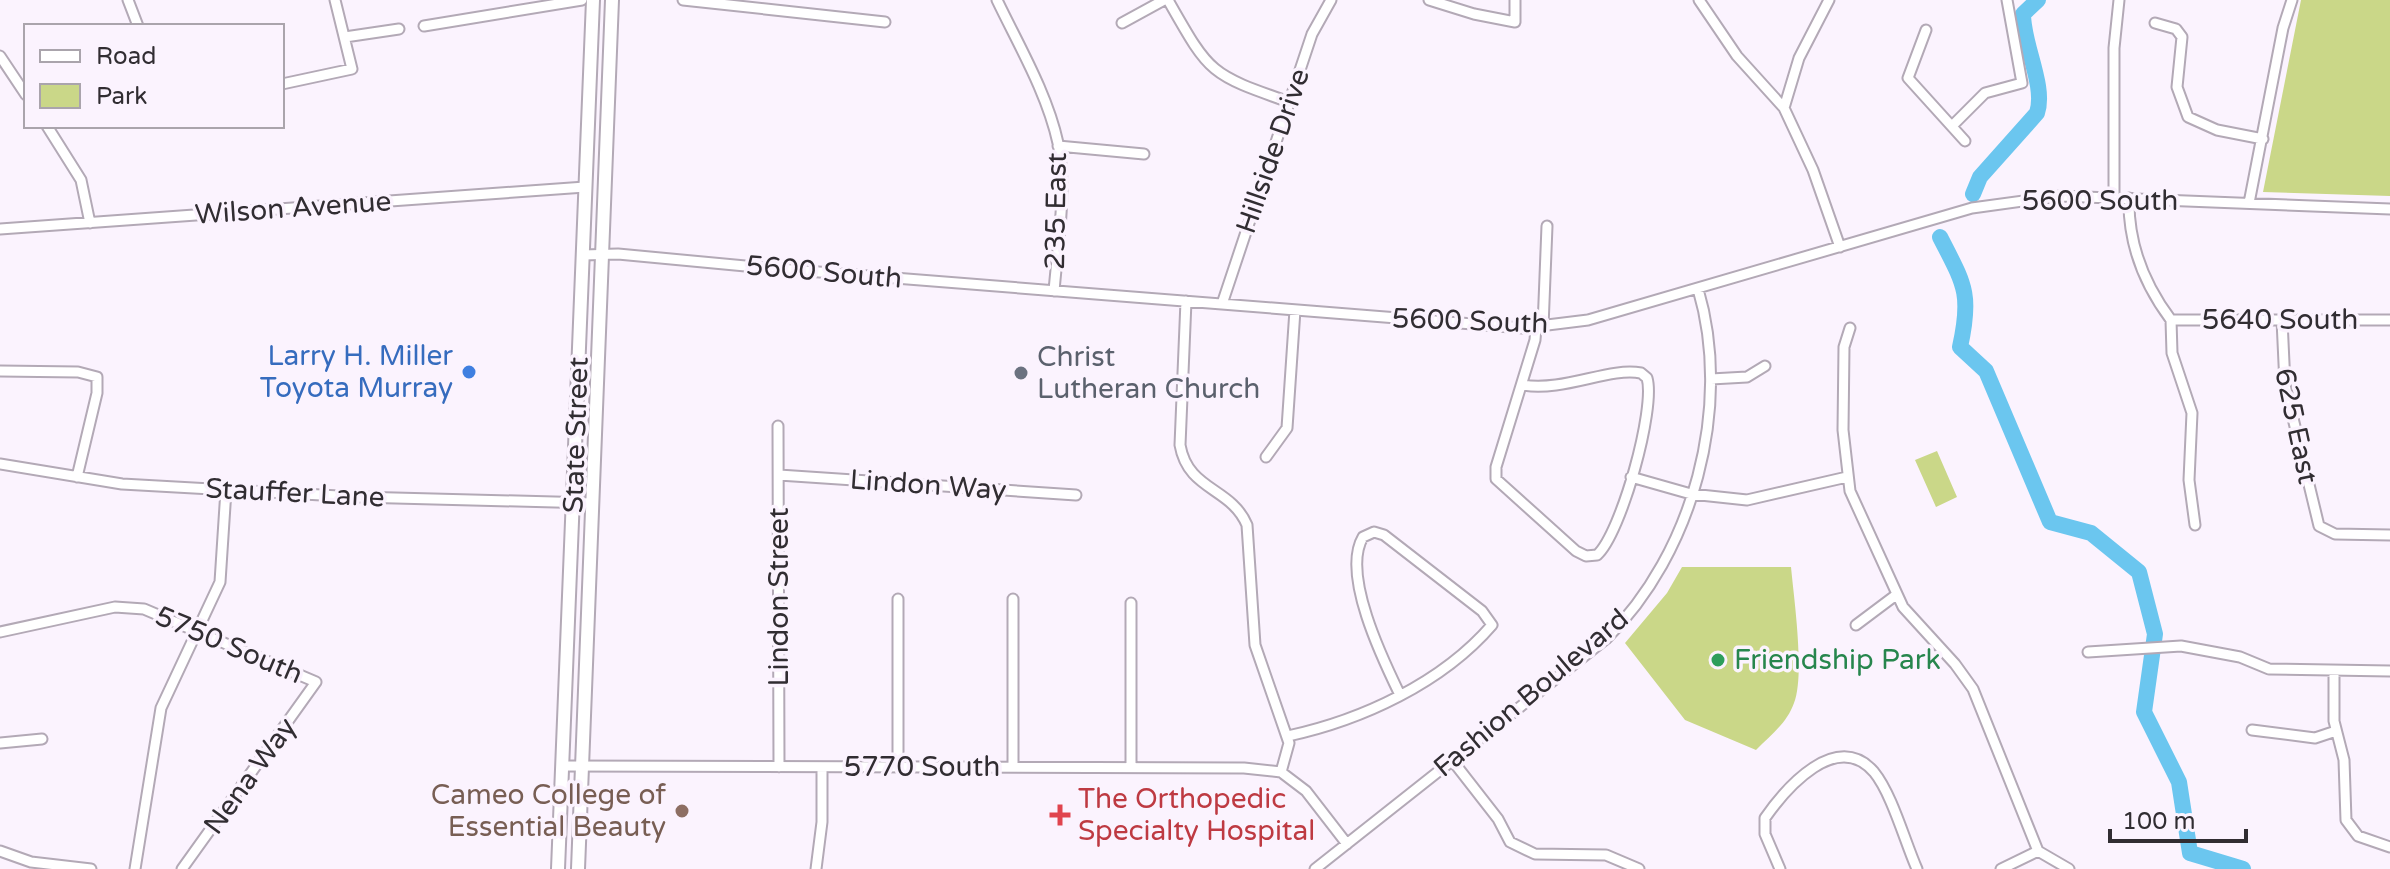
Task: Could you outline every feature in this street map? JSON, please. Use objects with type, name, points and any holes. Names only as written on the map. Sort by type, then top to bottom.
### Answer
[{"type":"main road","name":"State Street","points":[[558,869],[593,0]]},
{"type":"main road","name":"State Street","points":[[578,869],[612,0]]},
{"type":"street","points":[[128,0],[137,24]]},
{"type":"street","points":[[284,84],[352,69],[335,0]]},
{"type":"street","points":[[424,26],[582,0]]},
{"type":"street","points":[[683,0],[762,4],[885,22]]},
{"type":"street","name":"235 East","points":[[997,0],[1048,108],[1058,146],[1061,193],[1054,291]]},
{"type":"street","points":[[1122,23],[1166,0],[1213,71],[1226,80],[1289,102]]},
{"type":"street","name":"Hillside Drive","points":[[1222,304],[1312,34],[1331,0]]},
{"type":"street","points":[[1429,0],[1474,14],[1515,22],[1515,0]]},
{"type":"street","points":[[1699,0],[1737,56],[1784,108],[1813,170],[1840,247]]},
{"type":"street","points":[[1784,108],[1799,58],[1829,0]]},
{"type":"street","points":[[1953,125],[1985,93],[2022,83],[2007,0]]},
{"type":"street","points":[[2114,197],[2114,48],[2119,0]]},
{"type":"street","points":[[2249,203],[2283,28],[2292,0]]},
{"type":"street","points":[[2155,23],[2176,29],[2182,37],[2177,87],[2188,117],[2209,127],[2263,139]]},
{"type":"street","points":[[345,37],[399,29]]},
{"type":"street","points":[[1926,30],[1908,78],[1921,96],[1953,125],[1965,141]]},
{"type":"street","points":[[0,56],[24,92]]},
{"type":"street","points":[[48,128],[81,180],[90,223]]},
{"type":"street","points":[[1058,146],[1144,154]]},
{"type":"street","name":"Wilson Avenue","points":[[0,229],[585,187]]},
{"type":"street","name":"5600 South","points":[[583,255],[602,254],[1539,327],[1588,320],[2000,202],[2035,197],[2114,197],[2390,209]]},
{"type":"street","points":[[2129,198],[2132,240],[2154,297],[2171,320],[2172,353],[2192,413],[2189,480],[2195,525]]},
{"type":"street","points":[[1522,385],[1565,385],[1628,372],[1641,373],[1647,378],[1649,396],[1631,477],[1614,529],[1601,552],[1591,556],[1576,551],[1496,479],[1522,385],[1539,327],[1547,226]]},
{"type":"street","name":"Fashion Boulevard","points":[[1315,869],[1623,623],[1664,566],[1691,494],[1708,421],[1711,379],[1709,332],[1698,289]]},
{"type":"street","points":[[1186,301],[1180,445],[1183,460],[1198,481],[1237,507],[1247,525],[1255,645],[1265,683],[1288,736],[1288,751],[1281,772],[1306,791],[1347,844]]},
{"type":"street","points":[[1266,457],[1287,428],[1295,310]]},
{"type":"street","name":"5640 South","points":[[2171,320],[2390,320]]},
{"type":"street","name":"625 East","points":[[2282,320],[2285,385],[2316,520],[2322,530],[2335,534],[2390,535]]},
{"type":"street","points":[[1850,328],[1844,347],[1847,477],[1896,595],[1910,617],[1955,664],[1973,689],[2038,851],[2069,869]]},
{"type":"street","points":[[1711,379],[1747,377],[1765,366]]},
{"type":"street","points":[[0,371],[78,372],[97,377],[97,393],[77,477]]},
{"type":"street","name":"Lindon Street","points":[[778,426],[779,767]]},
{"type":"street","name":"Stauffer Lane","points":[[0,464],[122,484],[592,503]]},
{"type":"street","name":"Lindon Way","points":[[779,475],[1076,495]]},
{"type":"street","points":[[1631,477],[1691,494],[1747,500],[1847,477]]},
{"type":"street","points":[[135,869],[161,708],[220,582],[226,490]]},
{"type":"street","points":[[1288,736],[1400,695],[1423,683],[1481,638],[1492,625],[1482,611],[1384,535],[1374,532],[1363,537],[1358,547],[1366,620],[1400,695]]},
{"type":"street","points":[[1856,625],[1896,595]]},
{"type":"street","points":[[898,599],[898,767]]},
{"type":"street","points":[[1013,599],[1013,766]]},
{"type":"street","points":[[1131,603],[1131,767]]},
{"type":"street","name":"5750 South","points":[[0,632],[129,607],[156,613],[316,682]]},
{"type":"street","points":[[2088,652],[2163,646],[2240,657],[2269,669],[2390,671]]},
{"type":"street","points":[[2334,671],[2336,731],[2344,760],[2348,825],[2358,836],[2390,847]]},
{"type":"street","name":"Nena Way","points":[[182,869],[316,682]]},
{"type":"street","points":[[2252,730],[2315,738],[2336,731]]},
{"type":"street","points":[[0,743],[42,739]]},
{"type":"street","points":[[1780,869],[1764,825],[1773,807],[1819,763],[1841,757],[1860,762],[1875,773],[1917,869]]},
{"type":"street","points":[[1452,760],[1498,819],[1510,842],[1535,854],[1606,855],[1639,869]]},
{"type":"street","name":"5770 South","points":[[562,766],[1013,766],[1244,768],[1281,772]]},
{"type":"street","points":[[816,869],[822,822],[822,767]]},
{"type":"street","points":[[0,851],[31,862],[91,869]]},
{"type":"street","points":[[2001,869],[2038,851]]},
{"type":"green space","points":[[2301,0],[2390,0],[2390,196],[2263,192]]},
{"type":"green space","points":[[1937,451],[1957,497],[1936,507],[1915,460]]},
{"type":"green space","name":"Friendship Park","points":[[1682,567],[1791,567],[1798,636],[1797,690],[1787,717],[1756,750],[1685,720],[1625,643],[1667,593]]},
{"type":"waterway","points":[[1973,194],[1980,177],[2037,113],[2039,90],[2023,14],[2038,0]]},
{"type":"waterway","points":[[1940,237],[1964,289],[1964,329],[1960,347],[1986,371],[2050,522],[2091,533],[2139,572],[2155,634],[2144,712],[2179,782],[2190,853],[2243,869]]},
{"type":"place","name":"Larry H. Miller Toyota Murray","points":[[469,372]]},
{"type":"place","name":"Christ Lutheran Church","points":[[1021,373]]},
{"type":"place","name":"Friendship Park","points":[[1718,660]]},
{"type":"place","name":"Cameo College of Essential Beauty","points":[[682,811]]},
{"type":"place","name":"The Orthopedic Specialty Hospital","points":[[1060,815]]}]
